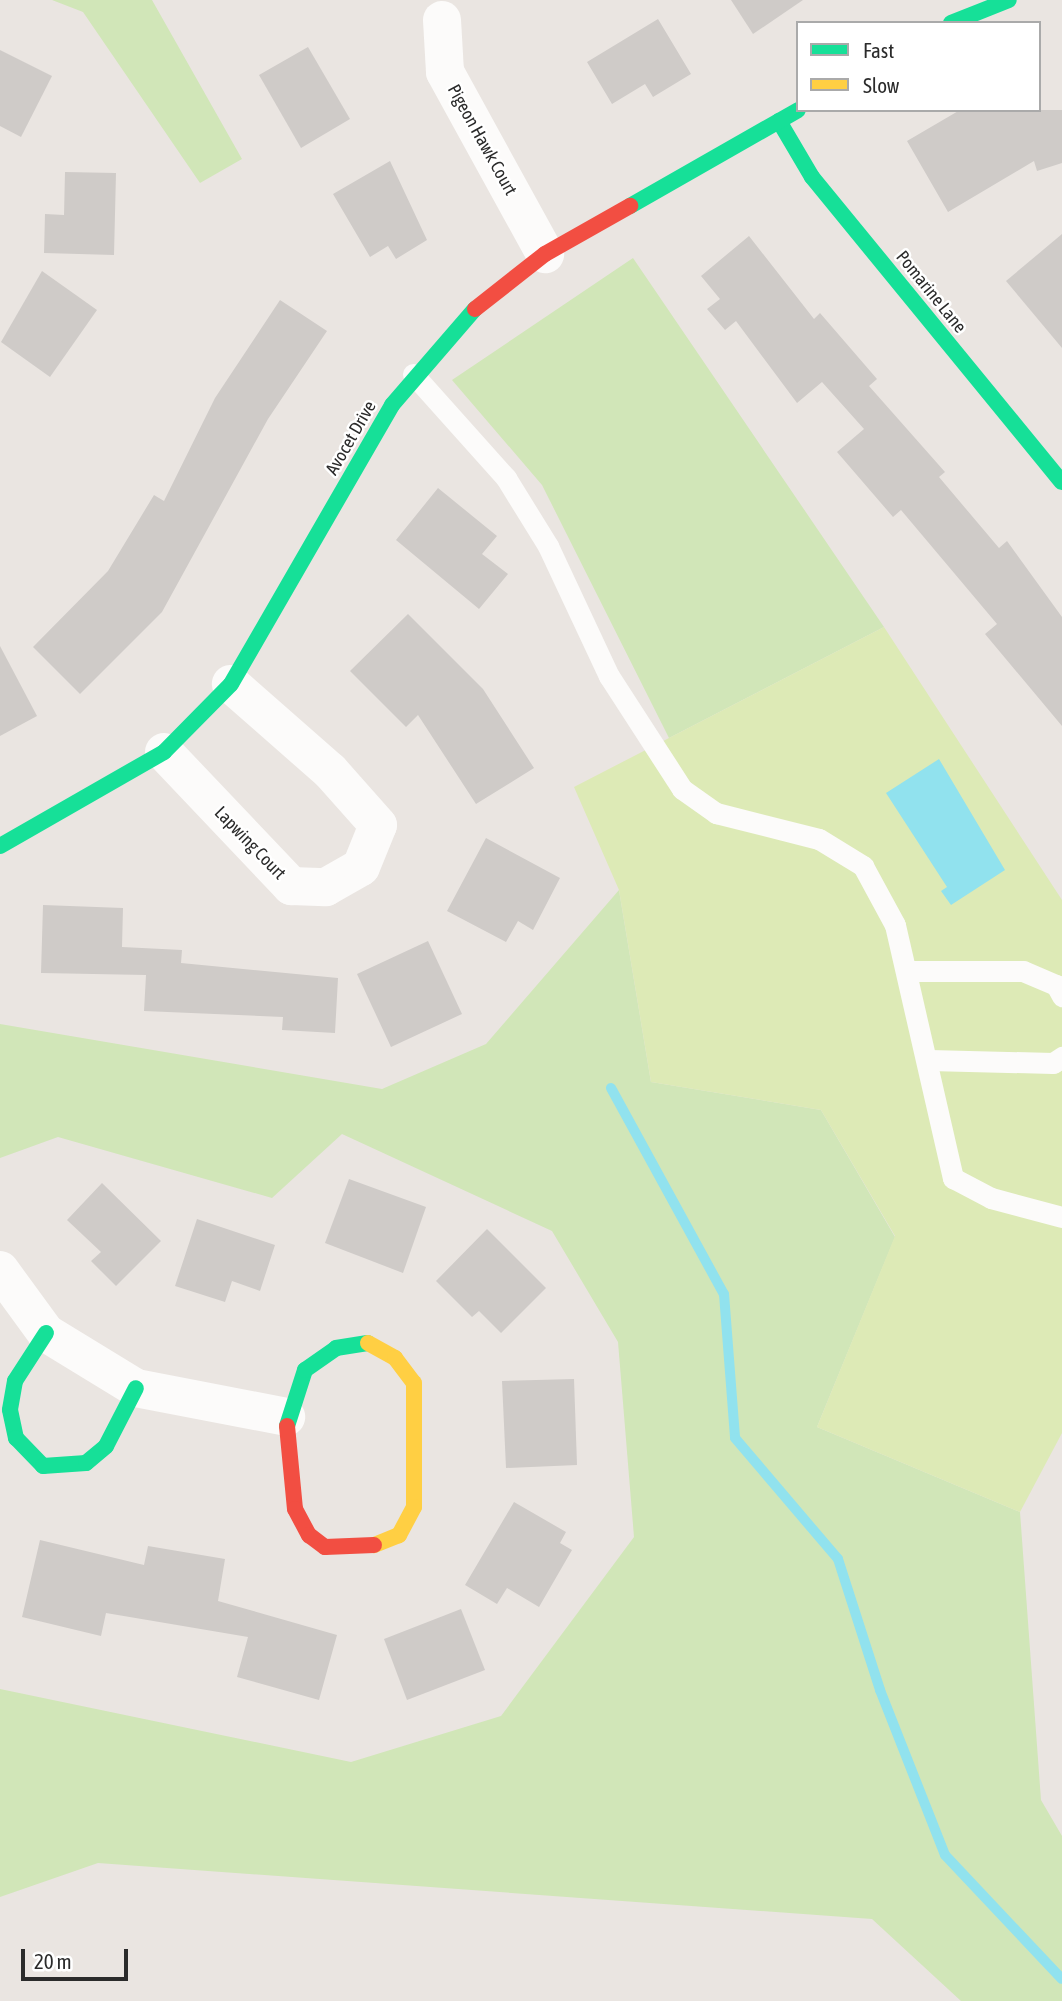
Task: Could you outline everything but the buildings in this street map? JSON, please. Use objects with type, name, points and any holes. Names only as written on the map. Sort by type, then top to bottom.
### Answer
[{"type":"street","points":[[956,21],[1009,0]]},
{"type":"street","name":"Pigeon Hawk Court","points":[[442,20],[445,72],[545,254]]},
{"type":"street","name":"Avocet Drive","points":[[0,846],[164,752],[232,684],[413,374],[464,318],[545,254],[796,111]]},
{"type":"street","name":"Pomarine Lane","points":[[779,121],[811,177],[1062,482]]},
{"type":"street","name":"Lapwing Court","points":[[164,752],[291,886],[326,887],[361,867],[378,825],[300,743],[232,684]]},
{"type":"street","points":[[0,1270],[46,1333],[136,1388],[286,1417]]},
{"type":"street","points":[[46,1333],[15,1381],[10,1410],[16,1438],[43,1466],[86,1462],[106,1446],[136,1388]]},
{"type":"street","points":[[368,1343],[395,1358],[414,1383],[414,1507],[399,1535],[353,1551],[325,1547],[309,1535],[295,1508],[286,1417],[305,1370],[336,1348],[368,1343]]},
{"type":"lane","points":[[413,374],[506,478],[548,546],[609,676],[682,789],[716,813],[819,839],[863,866],[884,896],[907,971],[929,1060],[944,1161],[953,1178],[980,1194],[1062,1217]]},
{"type":"lane","points":[[907,971],[1023,971],[1056,985],[1062,996]]},
{"type":"lane","points":[[929,1060],[1053,1063],[1062,1057]]},
{"type":"green space","points":[[52,0],[152,0],[242,159],[200,183],[83,12]]},
{"type":"green space","points":[[633,258],[884,627],[669,738],[542,485],[452,380]]},
{"type":"green space","points":[[884,627],[1062,900],[1062,1433],[1020,1512],[817,1427],[895,1236],[821,1110],[651,1082],[619,890],[574,787]]},
{"type":"green space","points":[[619,890],[651,1082],[821,1110],[895,1237],[817,1427],[1020,1512],[1041,1800],[1062,1836],[1062,2001],[961,2001],[872,1919],[98,1863],[0,1897],[0,1689],[351,1762],[501,1716],[634,1537],[618,1342],[552,1231],[342,1134],[272,1198],[58,1137],[0,1158],[0,1024],[382,1089],[486,1044]]},
{"type":"water","points":[[939,759],[1005,870],[951,905],[941,891],[947,887],[886,793]]},
{"type":"waterway","points":[[611,1088],[724,1294],[735,1438],[838,1559],[880,1690],[945,1855],[1062,1979]]},
{"type":"traffic: fast","points":[[956,21],[1009,0]]},
{"type":"traffic: fast","points":[[630,206],[796,111]]},
{"type":"traffic: fast","points":[[779,121],[812,177],[1062,482]]},
{"type":"traffic: fast","points":[[0,846],[164,752],[231,684],[392,405],[475,309]]},
{"type":"traffic: fast","points":[[46,1333],[15,1381],[10,1410],[16,1438],[43,1466],[86,1463],[106,1446],[136,1388]]},
{"type":"traffic: fast","points":[[287,1426],[305,1370],[336,1348],[368,1343]]},
{"type":"traffic: slow","points":[[368,1343],[395,1358],[414,1383],[414,1507],[399,1535],[374,1545]]},
{"type":"traffic: jam","points":[[475,309],[545,254],[630,206]]},
{"type":"traffic: jam","points":[[287,1426],[295,1509],[309,1535],[325,1547],[374,1545]]}]
